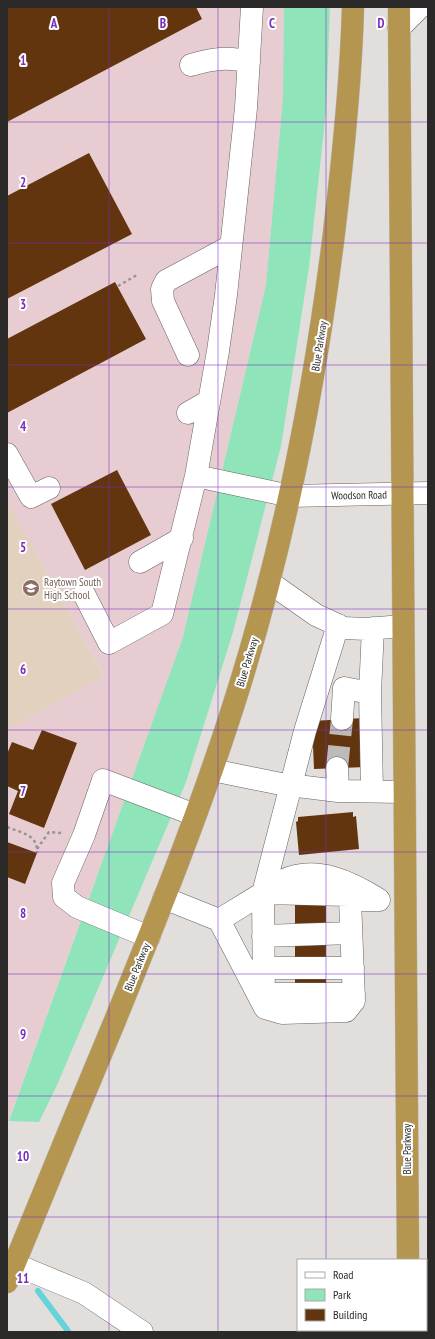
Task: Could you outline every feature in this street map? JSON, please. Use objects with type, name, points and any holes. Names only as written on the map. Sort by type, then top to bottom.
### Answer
[{"type":"highway","name":"Blue Parkway","points":[[11,1273],[149,938],[212,770],[233,709],[263,608],[290,496],[309,404],[325,305],[342,165],[353,7]]},
{"type":"highway","name":"Blue Parkway","points":[[399,18],[408,1259]]},
{"type":"street","points":[[84,594],[109,643],[162,614],[182,538],[196,476],[220,337],[250,62],[252,7]]},
{"type":"street","points":[[399,18],[420,7]]},
{"type":"street","points":[[191,65],[217,58],[237,58],[250,62]]},
{"type":"street","points":[[220,337],[182,358],[163,301],[162,289],[166,280],[231,246]]},
{"type":"street","points":[[188,413],[209,401]]},
{"type":"street","points":[[7,454],[31,497],[49,488]]},
{"type":"street","name":"Woodson Road","points":[[196,476],[290,496],[428,493]]},
{"type":"street","points":[[140,562],[182,538]]},
{"type":"street","points":[[269,582],[316,614],[344,628],[403,626]]},
{"type":"street","points":[[264,951],[349,895],[354,1001],[346,1011],[282,1013],[264,951],[290,785],[338,625]]},
{"type":"street","points":[[372,791],[370,693],[373,628]]},
{"type":"street","points":[[319,685],[370,693]]},
{"type":"street","points":[[342,719],[344,688]]},
{"type":"street","points":[[337,768],[338,791]]},
{"type":"street","points":[[212,770],[290,785],[338,791],[404,792]]},
{"type":"street","points":[[149,938],[77,907],[64,897],[63,883],[84,835],[103,780],[195,815]]},
{"type":"street","points":[[264,951],[283,880],[301,874],[323,875],[342,880],[363,889],[379,900]]},
{"type":"street","points":[[164,898],[219,920],[264,951],[353,974]]},
{"type":"street","points":[[264,951],[351,915],[379,900],[405,900]]},
{"type":"street","points":[[219,920],[264,951]]},
{"type":"street","points":[[11,1273],[84,1293],[142,1332]]},
{"type":"path","points":[[118,286],[137,275]]},
{"type":"path","points":[[7,827],[31,837],[34,840],[37,853]]},
{"type":"path","points":[[37,849],[49,832],[84,835]]},
{"type":"shaded area","points":[[7,7],[284,7],[283,97],[266,285],[183,637],[7,1125],[7,730],[104,675],[7,501]]},
{"type":"shaded area","name":"Raytown South High School","points":[[7,501],[104,676],[7,730]]},
{"type":"green space","points":[[284,7],[330,7],[326,111],[309,267],[281,446],[233,632],[186,782],[57,1085],[39,1122],[9,1121],[183,637],[266,285],[283,97]]},
{"type":"building","points":[[7,7],[196,7],[202,19],[7,122]]},
{"type":"building","points":[[89,153],[132,234],[7,299],[7,196]]},
{"type":"building","points":[[115,282],[146,339],[7,413],[7,339]]},
{"type":"building","points":[[117,470],[151,535],[85,570],[51,504]]},
{"type":"building","points":[[364,718],[366,767],[314,769],[312,721]]},
{"type":"building","points":[[42,730],[77,743],[44,828],[9,814],[18,791],[7,786],[7,754],[12,742],[33,750]]},
{"type":"building","points":[[353,812],[353,817],[356,816],[359,849],[299,855],[296,822],[298,821],[298,817]]},
{"type":"building","points":[[7,842],[37,853],[25,884],[7,877]]},
{"type":"building","points":[[295,885],[326,885],[326,1005],[295,1004]]},
{"type":"waterway","points":[[38,1291],[68,1331],[67,1332]]},
{"type":"tunnel","points":[[337,768],[342,719]]},
{"type":"place","name":"Raytown South High School","points":[[31,588]]}]
